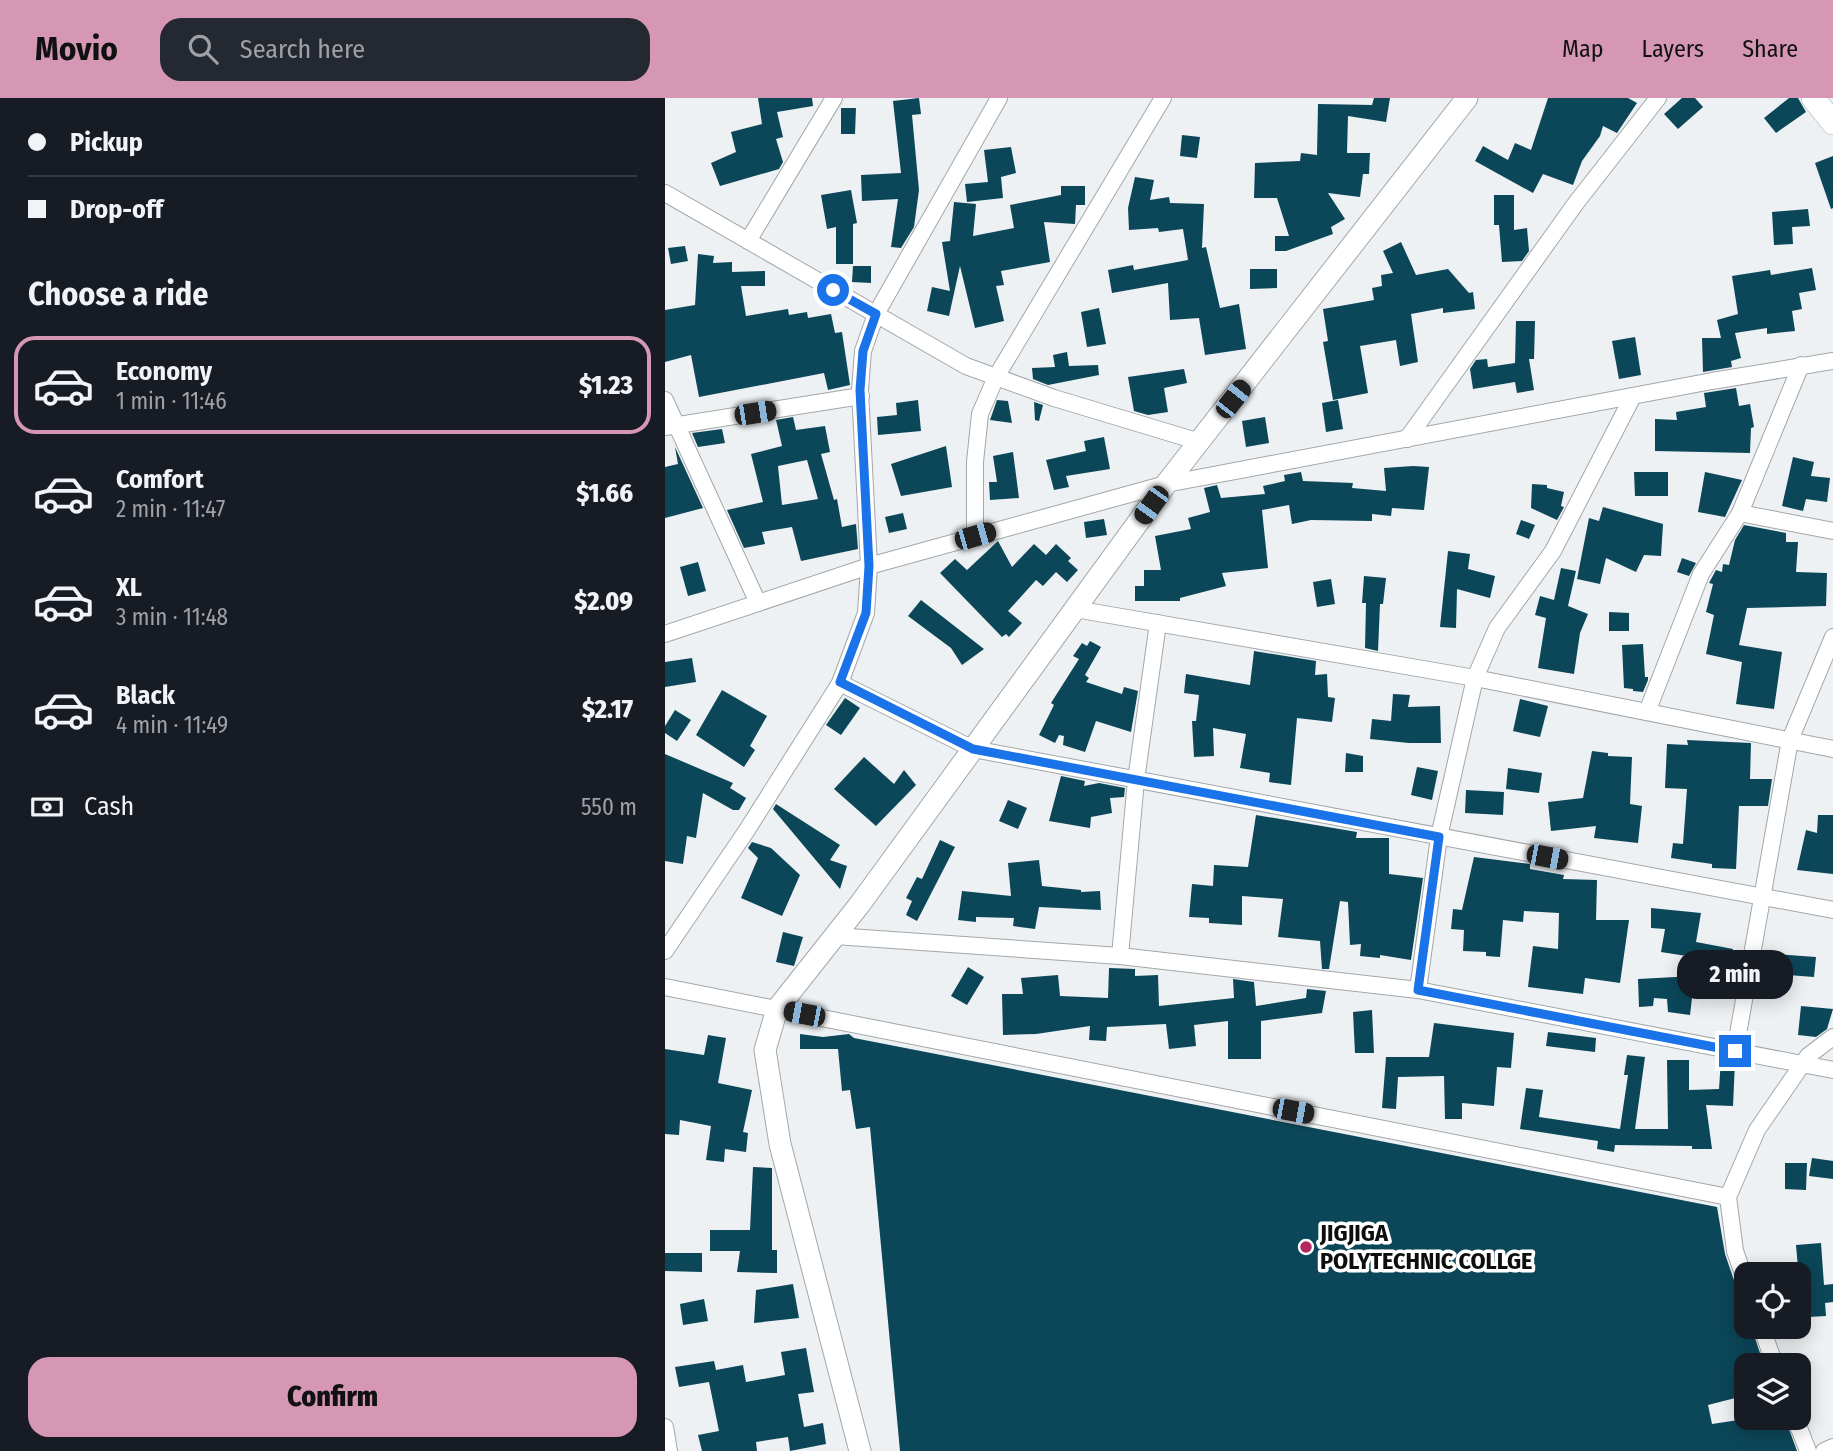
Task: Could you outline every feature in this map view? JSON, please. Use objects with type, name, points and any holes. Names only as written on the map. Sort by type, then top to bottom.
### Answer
[{"type":"main road","points":[[1813,98],[1833,123]]},
{"type":"street","points":[[748,241],[834,98]]},
{"type":"street","points":[[665,951],[747,830],[840,682],[866,613],[869,566],[860,396],[863,351],[876,314],[999,98]]},
{"type":"street","points":[[975,536],[975,462],[980,414],[996,377],[1163,98]]},
{"type":"street","points":[[860,1451],[780,1144],[765,1050],[777,1009],[835,936],[1166,484],[1467,98]]},
{"type":"street","points":[[1407,439],[1576,203],[1658,98]]},
{"type":"street","points":[[665,193],[966,366],[1200,442]]},
{"type":"street","points":[[665,634],[869,566],[1166,484],[1833,361]]},
{"type":"street","points":[[1647,712],[1701,574],[1739,513],[1801,365]]},
{"type":"street","points":[[671,426],[860,396]]},
{"type":"street","points":[[1418,990],[1439,837],[1475,678],[1497,628],[1553,551],[1633,396]]},
{"type":"street","points":[[665,400],[671,426],[758,603]]},
{"type":"street","points":[[1739,513],[1833,531]]},
{"type":"street","points":[[1075,609],[1475,678],[1833,749]]},
{"type":"street","points":[[1120,956],[1136,780],[1158,624]]},
{"type":"street","points":[[1735,1051],[1790,740],[1833,637]]},
{"type":"street","points":[[840,682],[973,749],[1833,910]]},
{"type":"street","points":[[835,936],[1120,956],[1418,990],[1833,1070]]},
{"type":"street","points":[[665,987],[1728,1197]]},
{"type":"street","points":[[1739,1262],[1728,1197],[1757,1130],[1803,1064],[1833,1037]]},
{"type":"street","points":[[665,1427],[669,1451]]},
{"type":"street","points":[[1800,1430],[1808,1451]]},
{"type":"street","points":[[1824,1451],[1833,1447]]},
{"type":"building","points":[[758,98],[812,98],[813,106],[777,112],[783,137],[776,139],[783,162],[779,169],[720,186],[711,163],[736,152],[731,132],[762,124]]},
{"type":"building","points":[[919,98],[921,114],[912,115],[919,190],[914,227],[901,248],[891,247],[898,199],[862,201],[861,175],[901,173],[893,101]]},
{"type":"building","points":[[1374,98],[1390,98],[1386,122],[1348,116],[1347,153],[1370,153],[1369,174],[1363,174],[1360,197],[1328,193],[1345,219],[1331,227],[1333,234],[1286,251],[1275,251],[1275,236],[1289,236],[1277,198],[1254,198],[1255,163],[1300,161],[1301,153],[1317,155],[1318,104],[1372,105]]},
{"type":"building","points":[[1548,98],[1628,98],[1637,103],[1617,133],[1603,126],[1600,136],[1582,161],[1573,185],[1543,174],[1533,193],[1475,161],[1483,146],[1508,160],[1515,143],[1531,150]]},
{"type":"building","points":[[1682,98],[1695,98],[1703,107],[1678,129],[1664,114]]},
{"type":"building","points":[[1789,98],[1798,98],[1806,112],[1776,133],[1764,118]]},
{"type":"building","points":[[841,108],[856,108],[855,134],[841,134]]},
{"type":"building","points":[[1182,135],[1200,137],[1197,158],[1180,156]]},
{"type":"building","points":[[1011,147],[1016,173],[1001,177],[1003,198],[967,202],[965,184],[988,182],[984,150]]},
{"type":"building","points":[[1833,156],[1833,208],[1831,209],[1815,163]]},
{"type":"building","points":[[1135,177],[1154,180],[1150,200],[1169,197],[1170,203],[1204,204],[1202,248],[1206,247],[1220,308],[1239,304],[1246,349],[1205,355],[1199,318],[1170,320],[1168,283],[1112,293],[1108,270],[1133,265],[1134,270],[1188,260],[1183,229],[1159,232],[1158,228],[1129,230],[1128,208]]},
{"type":"building","points":[[1061,186],[1085,186],[1085,205],[1076,205],[1075,224],[1044,222],[1050,262],[1001,271],[1004,285],[996,286],[1004,321],[975,328],[960,266],[949,316],[927,311],[932,287],[950,291],[942,242],[950,241],[954,202],[976,204],[973,236],[1014,228],[1010,205],[1061,195]]},
{"type":"building","points":[[851,190],[857,223],[853,224],[853,264],[836,264],[836,227],[827,229],[821,195]]},
{"type":"building","points":[[1494,195],[1514,195],[1514,230],[1527,228],[1529,251],[1522,261],[1502,262],[1499,225],[1494,225]]},
{"type":"building","points":[[1808,209],[1810,226],[1792,227],[1793,244],[1774,245],[1772,212]]},
{"type":"building","points":[[1401,242],[1416,275],[1448,269],[1469,293],[1473,292],[1475,309],[1443,313],[1443,308],[1411,314],[1418,362],[1400,366],[1396,340],[1360,346],[1368,393],[1333,400],[1323,342],[1328,341],[1323,309],[1374,300],[1372,288],[1382,286],[1381,275],[1393,273],[1383,251]]},
{"type":"building","points":[[685,246],[688,261],[671,264],[668,248]]},
{"type":"building","points":[[698,254],[714,256],[713,263],[732,262],[732,272],[765,271],[765,286],[741,286],[746,316],[788,309],[789,315],[807,312],[808,318],[831,314],[835,333],[842,332],[850,385],[828,390],[824,373],[699,397],[691,355],[665,362],[665,310],[695,305]]},
{"type":"building","points":[[853,266],[871,266],[871,283],[852,282]]},
{"type":"building","points":[[1812,268],[1816,290],[1799,293],[1802,309],[1792,311],[1795,331],[1767,334],[1767,328],[1735,333],[1741,358],[1731,361],[1732,367],[1703,372],[1702,338],[1721,338],[1717,320],[1738,314],[1732,276],[1770,270],[1771,275]]},
{"type":"building","points":[[1250,269],[1277,269],[1277,288],[1250,289]]},
{"type":"building","points":[[1099,308],[1106,344],[1087,347],[1081,312]]},
{"type":"building","points":[[1516,321],[1535,321],[1534,359],[1529,359],[1534,390],[1517,393],[1515,382],[1473,389],[1470,369],[1476,360],[1487,359],[1488,367],[1515,363]]},
{"type":"building","points":[[1635,337],[1641,375],[1619,379],[1612,341]]},
{"type":"building","points":[[1067,352],[1069,366],[1098,365],[1099,375],[1048,385],[1033,379],[1032,368],[1055,367],[1053,355]]},
{"type":"building","points":[[1184,369],[1187,383],[1164,388],[1168,412],[1148,415],[1134,411],[1128,377]]},
{"type":"building","points":[[1736,388],[1739,406],[1750,404],[1754,427],[1751,428],[1750,453],[1655,451],[1655,419],[1677,420],[1676,412],[1706,407],[1704,393]]},
{"type":"building","points":[[918,400],[921,431],[878,435],[877,417],[897,415],[896,403]]},
{"type":"building","points":[[997,400],[1008,401],[1012,423],[990,420]]},
{"type":"building","points":[[1338,400],[1343,429],[1326,432],[1322,403]]},
{"type":"building","points":[[1034,402],[1043,405],[1039,421],[1035,420]]},
{"type":"building","points":[[793,417],[796,430],[825,426],[830,452],[821,454],[834,500],[837,499],[842,527],[856,524],[858,549],[801,561],[792,527],[762,532],[765,544],[744,548],[727,510],[763,502],[751,454],[782,446],[776,420]],"holes":[[[807,460],[818,499],[782,505],[778,466]]]},
{"type":"building","points":[[1265,417],[1269,443],[1246,447],[1242,421]]},
{"type":"building","points":[[722,429],[725,443],[698,447],[692,433]]},
{"type":"building","points":[[1104,437],[1110,469],[1066,476],[1069,487],[1054,490],[1046,460],[1086,451],[1084,441]]},
{"type":"building","points":[[946,446],[952,487],[901,496],[891,464]]},
{"type":"building","points":[[675,447],[703,508],[665,518],[665,467],[678,464]]},
{"type":"building","points":[[1013,452],[1019,498],[990,500],[989,482],[997,482],[993,456]]},
{"type":"building","points":[[1793,457],[1814,462],[1811,476],[1830,478],[1827,502],[1806,499],[1803,511],[1782,506]]},
{"type":"building","points":[[1429,467],[1424,510],[1392,508],[1391,516],[1372,514],[1372,521],[1311,520],[1292,524],[1289,505],[1262,510],[1268,568],[1222,573],[1226,586],[1180,598],[1180,601],[1135,601],[1135,586],[1144,586],[1144,570],[1161,570],[1155,536],[1191,529],[1188,518],[1210,512],[1204,488],[1217,485],[1221,498],[1265,494],[1263,486],[1285,481],[1284,475],[1301,472],[1303,481],[1353,483],[1352,488],[1386,491],[1384,468]]},
{"type":"building","points":[[1634,472],[1668,472],[1668,496],[1635,496]]},
{"type":"building","points":[[1705,472],[1742,480],[1725,517],[1698,512]]},
{"type":"building","points":[[1532,484],[1547,485],[1547,488],[1564,492],[1561,506],[1564,507],[1557,520],[1531,508]]},
{"type":"building","points":[[1603,507],[1663,524],[1661,556],[1644,555],[1636,572],[1606,558],[1600,584],[1577,579],[1589,518],[1599,521]]},
{"type":"building","points":[[903,513],[907,529],[889,533],[885,517]]},
{"type":"building","points":[[1104,519],[1107,535],[1086,538],[1084,522]]},
{"type":"building","points":[[1521,520],[1535,525],[1529,539],[1516,534]]},
{"type":"building","points":[[1744,525],[1786,533],[1786,542],[1798,542],[1796,572],[1827,573],[1826,606],[1747,608],[1739,645],[1782,652],[1774,709],[1736,704],[1742,662],[1706,654],[1714,615],[1706,612],[1713,584],[1709,583],[1716,570],[1722,572],[1723,564],[1729,565],[1735,540]]},
{"type":"building","points":[[998,541],[1012,567],[1034,544],[1046,555],[1056,544],[1071,558],[1068,561],[1078,570],[1067,582],[1056,572],[1043,586],[1036,580],[1008,611],[1022,623],[1009,637],[1006,634],[1002,637],[940,573],[955,559],[967,570]]},
{"type":"building","points":[[1448,551],[1470,554],[1468,569],[1495,576],[1490,598],[1457,589],[1456,628],[1440,627]]},
{"type":"building","points":[[1682,558],[1696,563],[1689,576],[1677,572]]},
{"type":"building","points":[[698,562],[706,591],[688,596],[680,567]]},
{"type":"building","points":[[1561,568],[1576,571],[1568,606],[1588,614],[1580,633],[1574,674],[1538,668],[1546,618],[1535,615],[1540,596],[1554,600]]},
{"type":"building","points":[[1364,576],[1386,578],[1383,604],[1380,604],[1378,651],[1365,648],[1366,603],[1362,603]]},
{"type":"building","points":[[1331,579],[1335,604],[1317,607],[1313,582]]},
{"type":"building","points":[[921,600],[984,649],[962,665],[951,648],[908,616]]},
{"type":"building","points":[[1609,612],[1629,613],[1629,631],[1609,631]]},
{"type":"building","points":[[1090,641],[1101,647],[1085,675],[1089,678],[1086,682],[1122,694],[1124,687],[1138,691],[1131,732],[1096,721],[1085,752],[1063,745],[1064,736],[1059,735],[1055,743],[1039,735],[1054,705],[1051,703],[1079,659],[1073,656],[1082,643],[1087,646]]},
{"type":"building","points":[[1643,644],[1645,677],[1648,677],[1648,680],[1643,692],[1633,691],[1624,688],[1622,645]]},
{"type":"building","points":[[1254,651],[1316,661],[1315,675],[1327,674],[1328,697],[1335,698],[1332,722],[1297,718],[1291,785],[1269,782],[1270,773],[1240,768],[1246,734],[1213,728],[1214,756],[1194,757],[1192,721],[1196,721],[1199,695],[1184,693],[1186,674],[1250,685]]},
{"type":"building","points":[[692,658],[696,682],[665,687],[665,662]]},
{"type":"building","points":[[722,690],[767,716],[750,746],[755,750],[744,767],[696,735]]},
{"type":"building","points":[[1393,694],[1410,695],[1408,707],[1440,706],[1441,743],[1370,739],[1372,719],[1391,721]]},
{"type":"building","points":[[845,698],[860,708],[841,735],[826,725]]},
{"type":"building","points":[[1520,699],[1548,706],[1540,737],[1513,731]]},
{"type":"building","points":[[675,710],[691,720],[677,741],[665,733],[665,726]]},
{"type":"building","points":[[1687,740],[1751,743],[1750,779],[1772,779],[1768,806],[1739,806],[1736,869],[1712,868],[1712,864],[1671,858],[1673,843],[1683,844],[1687,789],[1665,788],[1667,744],[1688,745]]},
{"type":"building","points":[[1592,751],[1608,753],[1608,756],[1632,757],[1630,804],[1642,806],[1638,843],[1594,838],[1596,826],[1551,831],[1548,802],[1583,798]]},
{"type":"building","points":[[1346,753],[1363,756],[1363,772],[1345,772]]},
{"type":"building","points":[[665,754],[733,783],[730,788],[746,798],[739,810],[733,810],[703,793],[696,838],[687,836],[683,864],[665,861]]},
{"type":"building","points":[[864,757],[894,784],[904,770],[916,785],[876,826],[834,789]]},
{"type":"building","points":[[1417,767],[1438,771],[1432,800],[1411,795]]},
{"type":"building","points":[[1508,768],[1542,773],[1539,793],[1506,789]]},
{"type":"building","points":[[1061,776],[1085,781],[1084,786],[1099,783],[1125,788],[1124,797],[1110,798],[1112,813],[1091,817],[1090,828],[1049,821]]},
{"type":"building","points":[[1466,790],[1504,792],[1503,815],[1465,813]]},
{"type":"building","points":[[1008,800],[1027,808],[1018,829],[999,821]]},
{"type":"building","points":[[776,804],[840,845],[830,860],[847,866],[840,889],[773,809]]},
{"type":"building","points":[[1256,815],[1357,832],[1356,838],[1389,838],[1389,874],[1423,878],[1411,960],[1380,955],[1380,958],[1360,956],[1361,944],[1350,945],[1348,902],[1340,901],[1329,969],[1322,969],[1320,941],[1278,937],[1283,899],[1242,896],[1242,925],[1209,923],[1209,918],[1189,917],[1192,884],[1213,886],[1214,865],[1248,867]]},
{"type":"building","points":[[1818,815],[1833,815],[1833,874],[1797,870],[1806,830],[1817,833]]},
{"type":"building","points":[[940,840],[955,847],[917,921],[906,915],[912,901],[906,898],[917,877],[922,879]]},
{"type":"building","points":[[752,842],[771,848],[800,875],[782,916],[741,898],[758,858],[748,848]]},
{"type":"building","points":[[1474,857],[1530,864],[1530,869],[1564,875],[1563,879],[1597,880],[1596,920],[1629,920],[1620,983],[1585,978],[1583,994],[1528,987],[1533,946],[1558,949],[1559,913],[1524,911],[1523,922],[1503,920],[1500,957],[1486,956],[1486,952],[1463,951],[1464,930],[1451,929],[1453,909],[1462,910]]},
{"type":"building","points":[[1039,860],[1042,886],[1081,892],[1100,891],[1101,910],[1039,907],[1035,929],[1013,926],[1014,918],[976,917],[976,922],[958,920],[962,891],[1011,896],[1008,863]]},
{"type":"building","points":[[1651,908],[1701,913],[1696,942],[1733,949],[1731,963],[1661,952],[1665,929],[1651,928]]},
{"type":"building","points":[[783,932],[803,937],[794,966],[776,962]]},
{"type":"building","points":[[1775,954],[1816,957],[1814,977],[1774,974]]},
{"type":"building","points":[[968,967],[984,977],[967,1005],[951,996]]},
{"type":"building","points":[[1109,968],[1135,969],[1135,976],[1158,975],[1159,1006],[1234,998],[1233,979],[1254,982],[1256,1006],[1306,998],[1307,989],[1326,991],[1322,1013],[1261,1021],[1261,1059],[1228,1059],[1228,1021],[1194,1025],[1196,1046],[1169,1049],[1166,1024],[1107,1027],[1106,1041],[1089,1040],[1090,1026],[1036,1034],[1003,1035],[1002,994],[1023,994],[1021,978],[1058,975],[1060,996],[1108,998]]},
{"type":"building","points":[[1713,975],[1711,999],[1692,998],[1690,1015],[1668,1012],[1667,999],[1654,998],[1653,1006],[1639,1007],[1638,979]]},
{"type":"building","points":[[1801,1006],[1833,1009],[1827,1029],[1816,1037],[1798,1035]]},
{"type":"building","points":[[1372,1010],[1374,1053],[1355,1053],[1353,1012]]},
{"type":"building","points":[[1434,1023],[1514,1033],[1511,1068],[1497,1067],[1494,1106],[1462,1103],[1462,1119],[1445,1119],[1444,1076],[1398,1077],[1396,1109],[1382,1108],[1386,1057],[1429,1057]]},
{"type":"building","points":[[1548,1032],[1596,1038],[1595,1052],[1546,1046]]},
{"type":"building","name":"JIGJIGA POLYTECHNIC COLLGE","points":[[800,1034],[823,1037],[849,1034],[854,1038],[1717,1207],[1725,1254],[1734,1280],[1734,1339],[1755,1339],[1760,1353],[1734,1353],[1734,1398],[1708,1405],[1712,1424],[1734,1421],[1734,1430],[1789,1430],[1797,1451],[900,1451],[870,1127],[856,1129],[850,1090],[842,1091],[838,1049],[800,1049]]},
{"type":"building","points":[[708,1035],[726,1038],[718,1083],[752,1090],[743,1132],[748,1133],[746,1152],[725,1149],[724,1162],[706,1160],[711,1126],[680,1120],[679,1135],[665,1134],[665,1049],[704,1055]]},
{"type":"building","points":[[1627,1055],[1645,1057],[1635,1129],[1668,1129],[1667,1060],[1689,1060],[1689,1090],[1719,1089],[1721,1059],[1735,1062],[1733,1106],[1706,1105],[1712,1149],[1692,1149],[1692,1146],[1615,1145],[1614,1152],[1597,1149],[1598,1141],[1520,1129],[1526,1088],[1543,1090],[1539,1117],[1620,1129],[1628,1075],[1624,1075]]},
{"type":"building","points":[[1812,1158],[1833,1161],[1833,1179],[1809,1176]]},
{"type":"building","points":[[1785,1163],[1807,1163],[1806,1190],[1785,1189]]},
{"type":"building","points":[[753,1167],[772,1168],[772,1250],[777,1250],[777,1273],[737,1272],[740,1251],[710,1251],[710,1230],[750,1230]]},
{"type":"building","points":[[1821,1243],[1824,1285],[1833,1284],[1833,1302],[1825,1303],[1826,1316],[1811,1317],[1811,1262],[1797,1262],[1796,1245]]},
{"type":"building","points":[[665,1253],[702,1253],[702,1272],[665,1271]]},
{"type":"building","points":[[793,1284],[799,1318],[754,1323],[756,1290]]},
{"type":"building","points":[[704,1299],[708,1321],[683,1325],[680,1304]]},
{"type":"building","points":[[806,1348],[814,1392],[798,1394],[804,1427],[823,1423],[826,1444],[790,1451],[788,1437],[756,1442],[757,1451],[702,1451],[698,1435],[719,1431],[709,1382],[679,1387],[675,1367],[714,1361],[716,1370],[743,1365],[746,1382],[785,1375],[781,1352]]},
{"type":"place","name":"JIGJIGA POLYTECHNIC COLLGE","points":[[1306,1247]]},
{"type":"route","points":[[833,290],[876,314],[863,351],[860,390],[869,566],[866,613],[840,682],[973,749],[1439,837],[1418,990],[1735,1051]]}]
